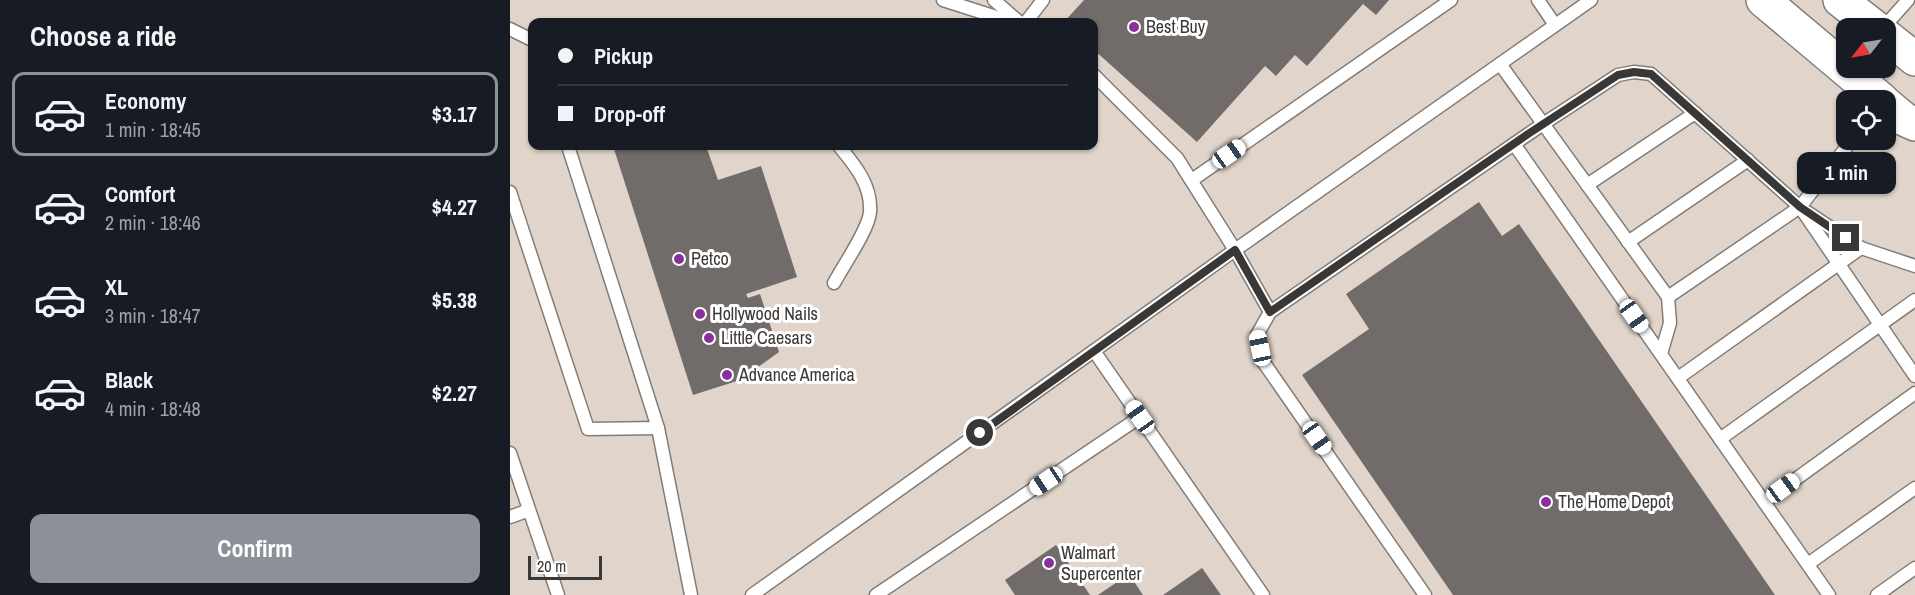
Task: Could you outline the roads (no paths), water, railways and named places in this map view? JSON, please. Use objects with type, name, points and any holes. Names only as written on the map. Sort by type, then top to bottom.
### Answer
[{"type":"street","points":[[1763,0],[1870,90]]},
{"type":"street","points":[[1840,0],[1863,18]]},
{"type":"street","points":[[1896,44],[1915,59]]},
{"type":"street","points":[[1896,112],[1915,124]]},
{"type":"lane","points":[[943,0],[999,18]]},
{"type":"lane","points":[[994,0],[1014,18]]},
{"type":"lane","points":[[1029,18],[1043,0]]},
{"type":"lane","points":[[1192,180],[1451,0]]},
{"type":"lane","points":[[1538,0],[1555,25]]},
{"type":"lane","points":[[752,595],[1235,250],[1591,0]]},
{"type":"lane","points":[[1892,18],[1908,0]]},
{"type":"lane","points":[[510,29],[528,38]]},
{"type":"lane","points":[[1500,64],[1668,297],[1670,323],[1661,354]]},
{"type":"lane","points":[[1425,595],[1262,360],[1257,335],[1270,312],[1543,124],[1618,75],[1634,72],[1651,74],[1800,207],[1861,248],[1915,266]]},
{"type":"lane","points":[[1098,79],[1177,158],[1235,250],[1270,312]]},
{"type":"lane","points":[[1587,185],[1695,113]]},
{"type":"lane","points":[[1514,144],[1829,595]]},
{"type":"lane","points":[[569,150],[658,428],[691,595]]},
{"type":"lane","points":[[834,282],[870,213],[868,191],[858,169],[842,150]]},
{"type":"lane","points":[[1668,297],[1800,207],[1844,150]]},
{"type":"lane","points":[[1628,242],[1748,160]]},
{"type":"lane","points":[[510,192],[588,429],[658,428]]},
{"type":"lane","points":[[1800,207],[1915,376]]},
{"type":"lane","points":[[1678,378],[1861,248]]},
{"type":"lane","points":[[1720,439],[1915,300]]},
{"type":"lane","points":[[1095,351],[1263,595]]},
{"type":"lane","points":[[1764,502],[1915,393]]},
{"type":"lane","points":[[876,595],[1140,417]]},
{"type":"lane","points":[[510,453],[558,595]]},
{"type":"lane","points":[[1808,564],[1915,488]]},
{"type":"lane","points":[[510,517],[529,510]]},
{"type":"lane","points":[[1877,595],[1915,568]]},
{"type":"place","name":"Best Buy","points":[[1134,27]]},
{"type":"place","name":"Petco","points":[[679,259]]},
{"type":"place","name":"Hollywood Nails","points":[[700,314]]},
{"type":"place","name":"Little Caesars","points":[[709,338]]},
{"type":"place","name":"Advance America","points":[[727,375]]},
{"type":"place","name":"The Home Depot","points":[[1546,502]]},
{"type":"place","name":"Walmart Supercenter","points":[[1049,563]]}]
